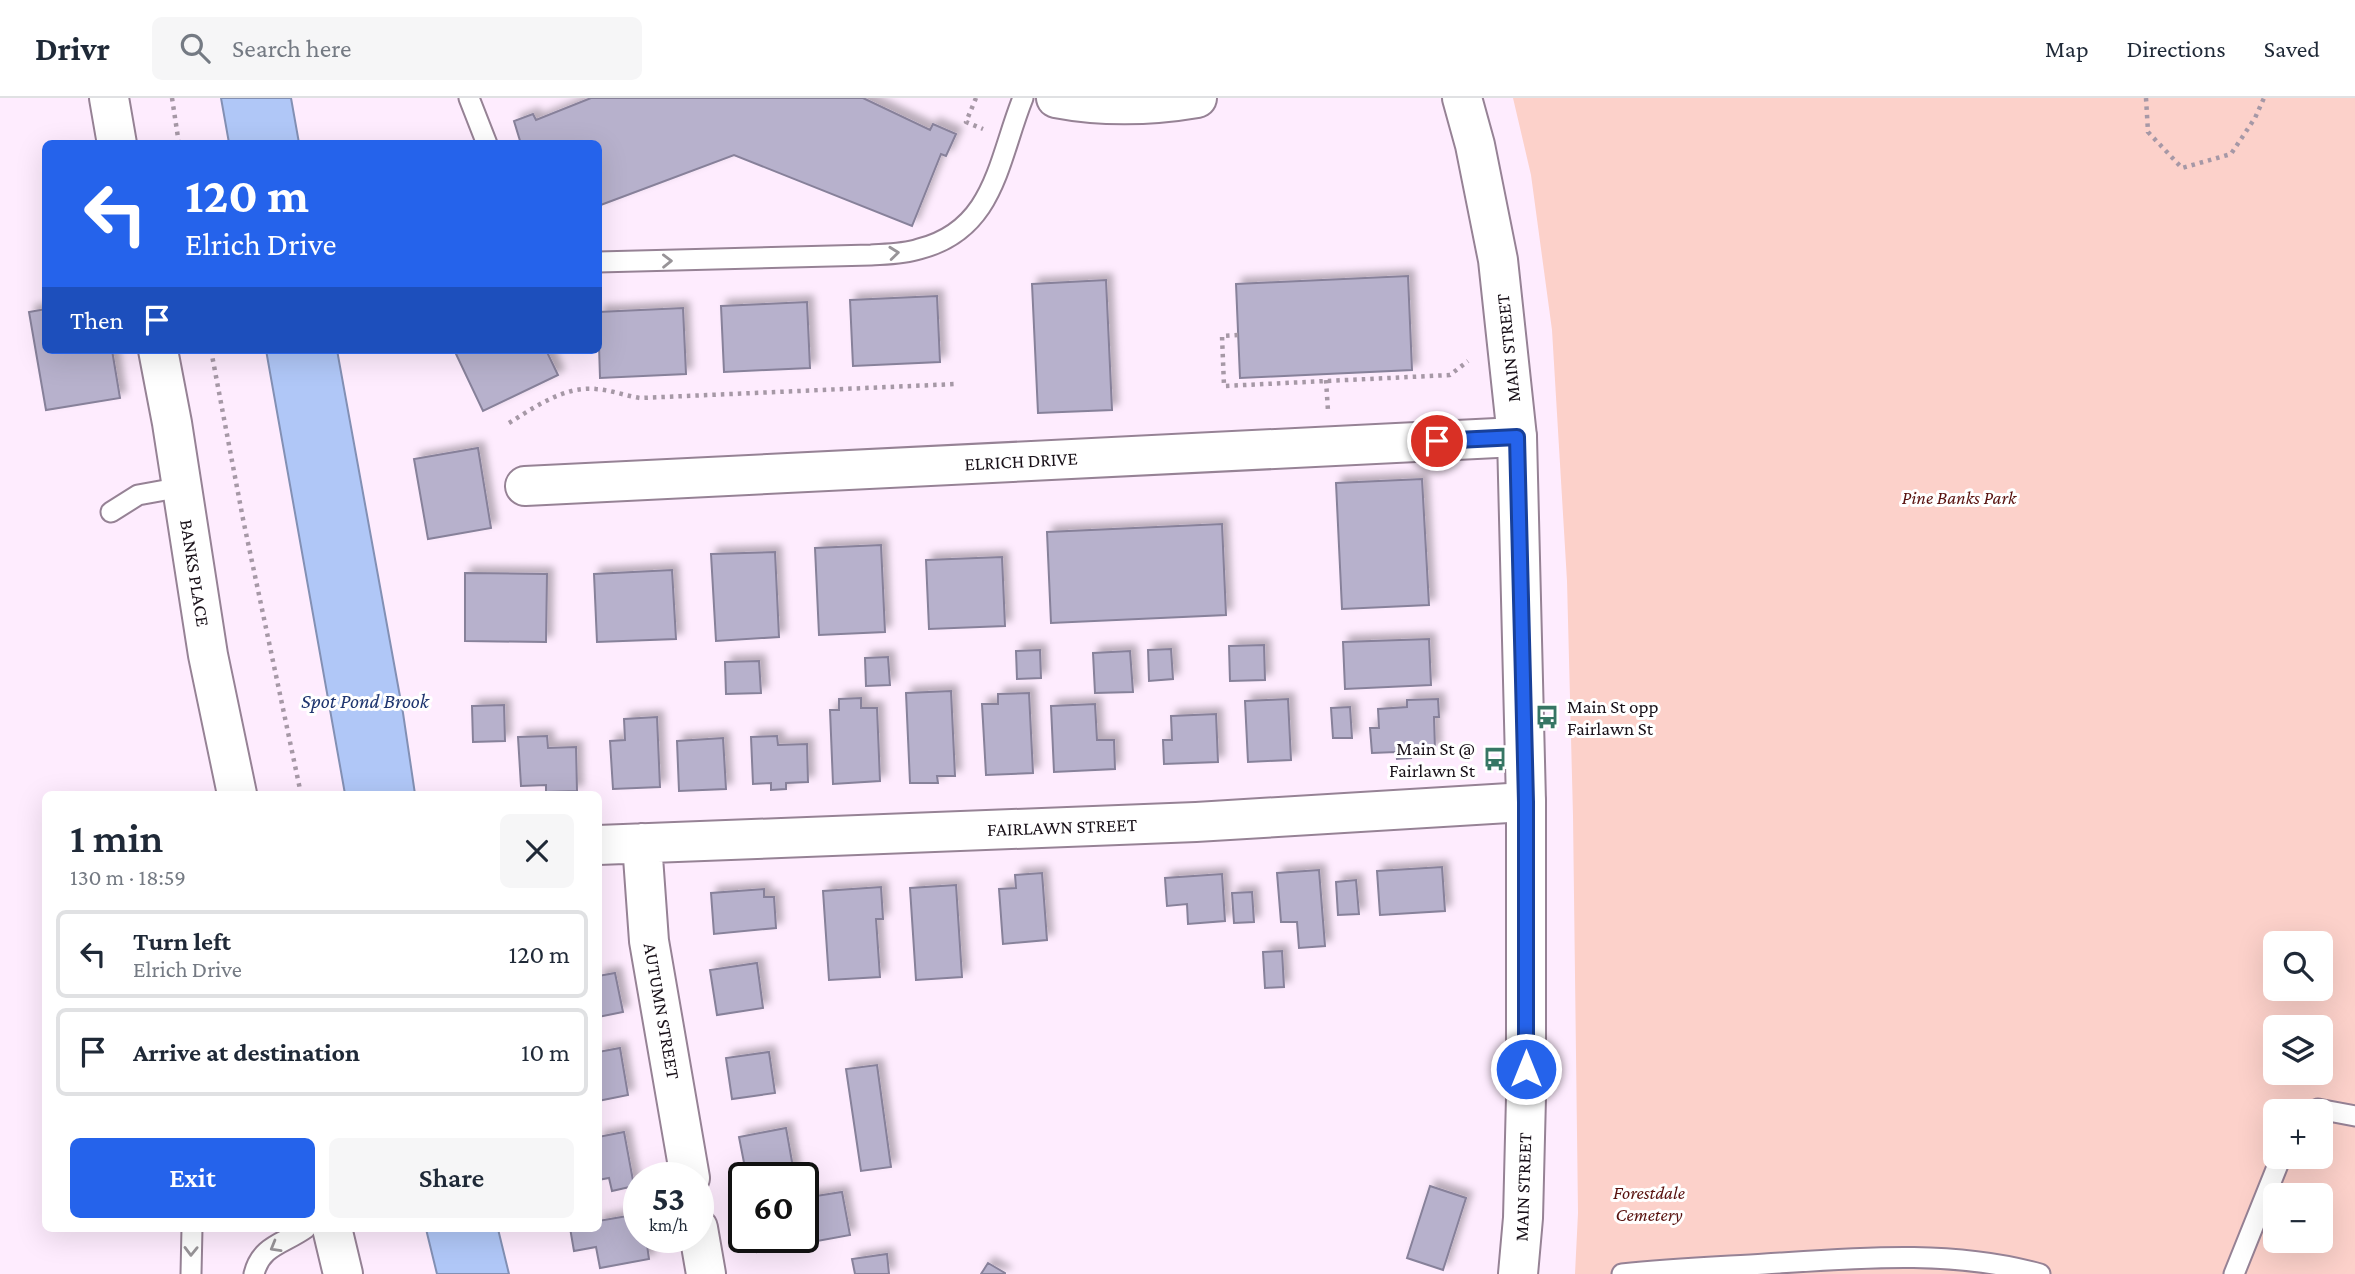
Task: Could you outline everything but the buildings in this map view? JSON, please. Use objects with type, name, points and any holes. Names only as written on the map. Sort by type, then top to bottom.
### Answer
[{"type":"street","points":[[108,98],[116,140]]},
{"type":"street","points":[[1056,98],[1090,104],[1117,104],[1197,98]]},
{"type":"street","name":"MAIN STREET","points":[[1462,98],[1475,145],[1498,260],[1517,437],[1526,802],[1526,1097],[1523,1218],[1518,1274]]},
{"type":"street","name":"BANKS PLACE","points":[[159,354],[208,655],[236,791]]},
{"type":"street","name":"ELRICH DRIVE","points":[[525,486],[1517,437]]},
{"type":"street","name":"FAIRLAWN STREET","points":[[602,845],[1196,822],[1526,802]]},
{"type":"street","name":"AUTUMN STREET","points":[[642,843],[649,941],[687,1162]]},
{"type":"street","points":[[333,1232],[344,1274]]},
{"type":"street","points":[[702,1253],[706,1274]]},
{"type":"lane","points":[[470,98],[486,140]]},
{"type":"lane","points":[[602,262],[871,256],[920,249],[938,243],[967,225],[981,206],[994,183],[1023,98]]},
{"type":"lane","points":[[111,512],[138,495],[182,487]]},
{"type":"lane","points":[[2333,1113],[2355,1116]]},
{"type":"lane","points":[[2234,1274],[2276,1169]]},
{"type":"lane","points":[[191,1274],[192,1232]]},
{"type":"lane","points":[[254,1274],[257,1262],[268,1249],[299,1232]]},
{"type":"lane","points":[[1622,1274],[1688,1267],[1757,1269],[1864,1257],[1960,1260],[2040,1274]]},
{"type":"path","points":[[172,98],[179,140]]},
{"type":"path","points":[[2146,98],[2148,132],[2182,168],[2231,154],[2255,118],[2264,98]]},
{"type":"path","points":[[1238,335],[1222,336],[1224,386],[1450,374],[1468,361]]},
{"type":"path","points":[[212,354],[243,519],[300,791]]},
{"type":"path","points":[[509,423],[556,396],[596,389],[640,398],[956,384]]},
{"type":"green space","name":"Pine Banks Park","points":[[1513,98],[2355,98],[2355,1274],[1575,1274],[1578,1213],[1573,816],[1567,581],[1552,330],[1531,175]]},
{"type":"water","points":[[221,98],[291,98],[298,140],[228,140]]},
{"type":"water","name":"Spot Pond Brook","points":[[267,354],[338,354],[403,713],[415,791],[344,791]]},
{"type":"water","points":[[427,1232],[499,1232],[509,1274],[437,1274]]},
{"type":"place","name":"Main St opp Fairlawn St","points":[[1547,717]]},
{"type":"place","name":"Main St @ Fairlawn St","points":[[1495,759]]},
{"type":"route","points":[[1437,441],[1517,437],[1526,802],[1526,1069]]},
{"type":"park label","name":"Forestdale Cemetery","points":[[1649,1203]]}]
